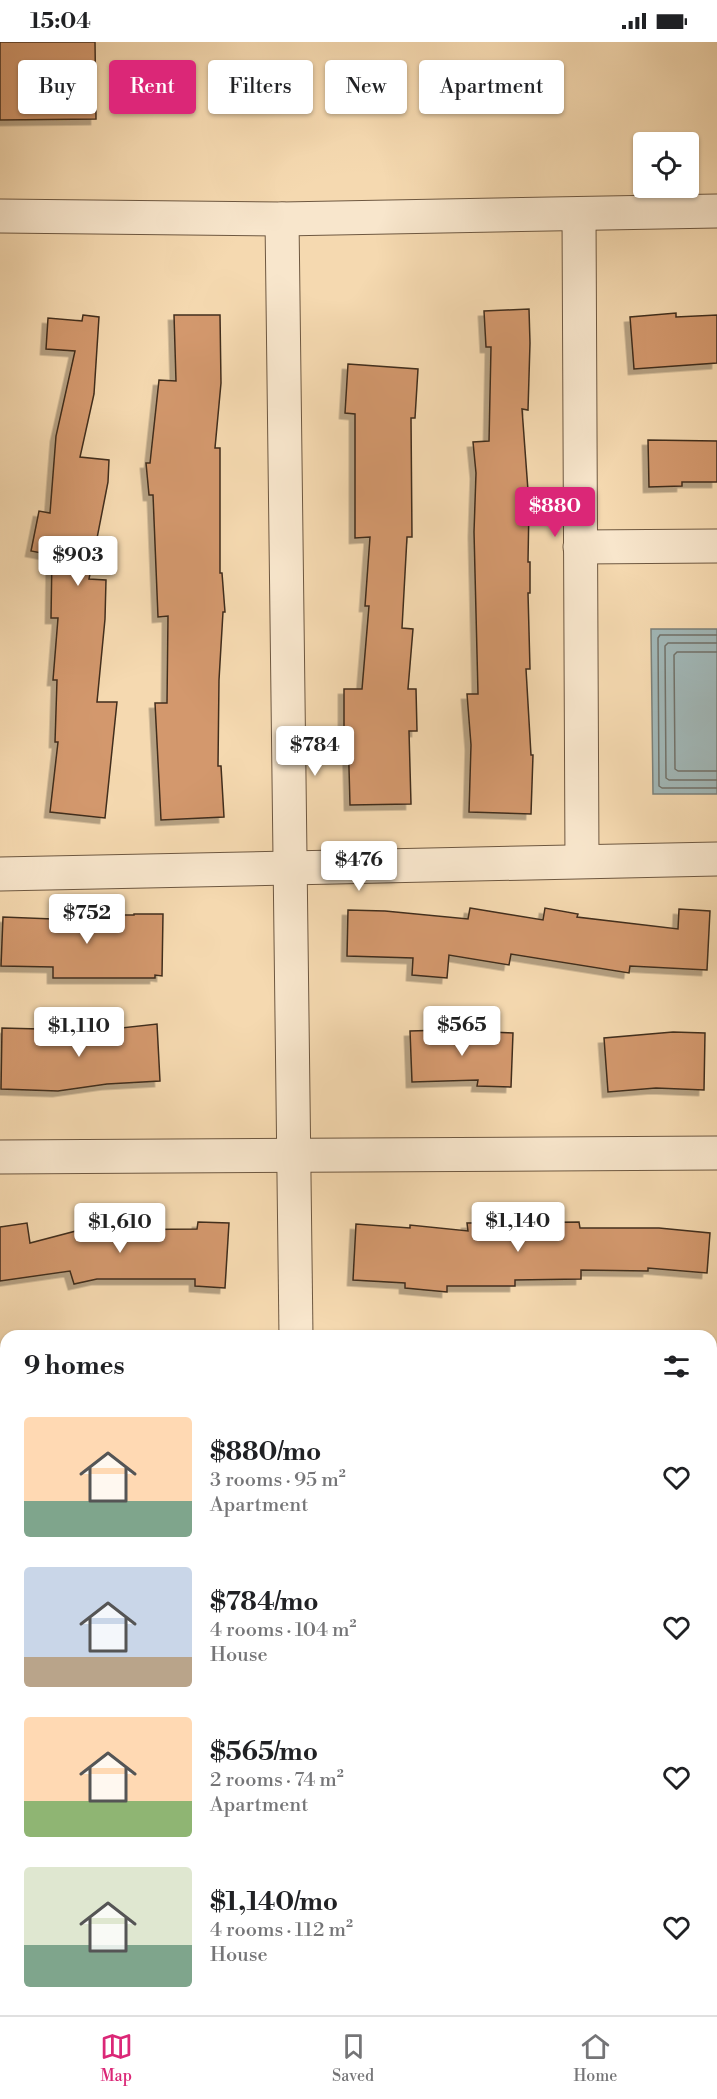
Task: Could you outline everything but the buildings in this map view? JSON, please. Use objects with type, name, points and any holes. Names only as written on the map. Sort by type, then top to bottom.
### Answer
[{"type":"street","points":[[0,216],[282,219],[717,211]]},
{"type":"street","points":[[579,214],[582,861]]},
{"type":"street","points":[[282,219],[296,1330]]},
{"type":"street","points":[[580,547],[717,546]]},
{"type":"street","points":[[0,874],[717,859]]},
{"type":"street","points":[[0,1158],[717,1153]]},
{"type":"water","points":[[651,629],[717,629],[717,794],[653,794]]}]
